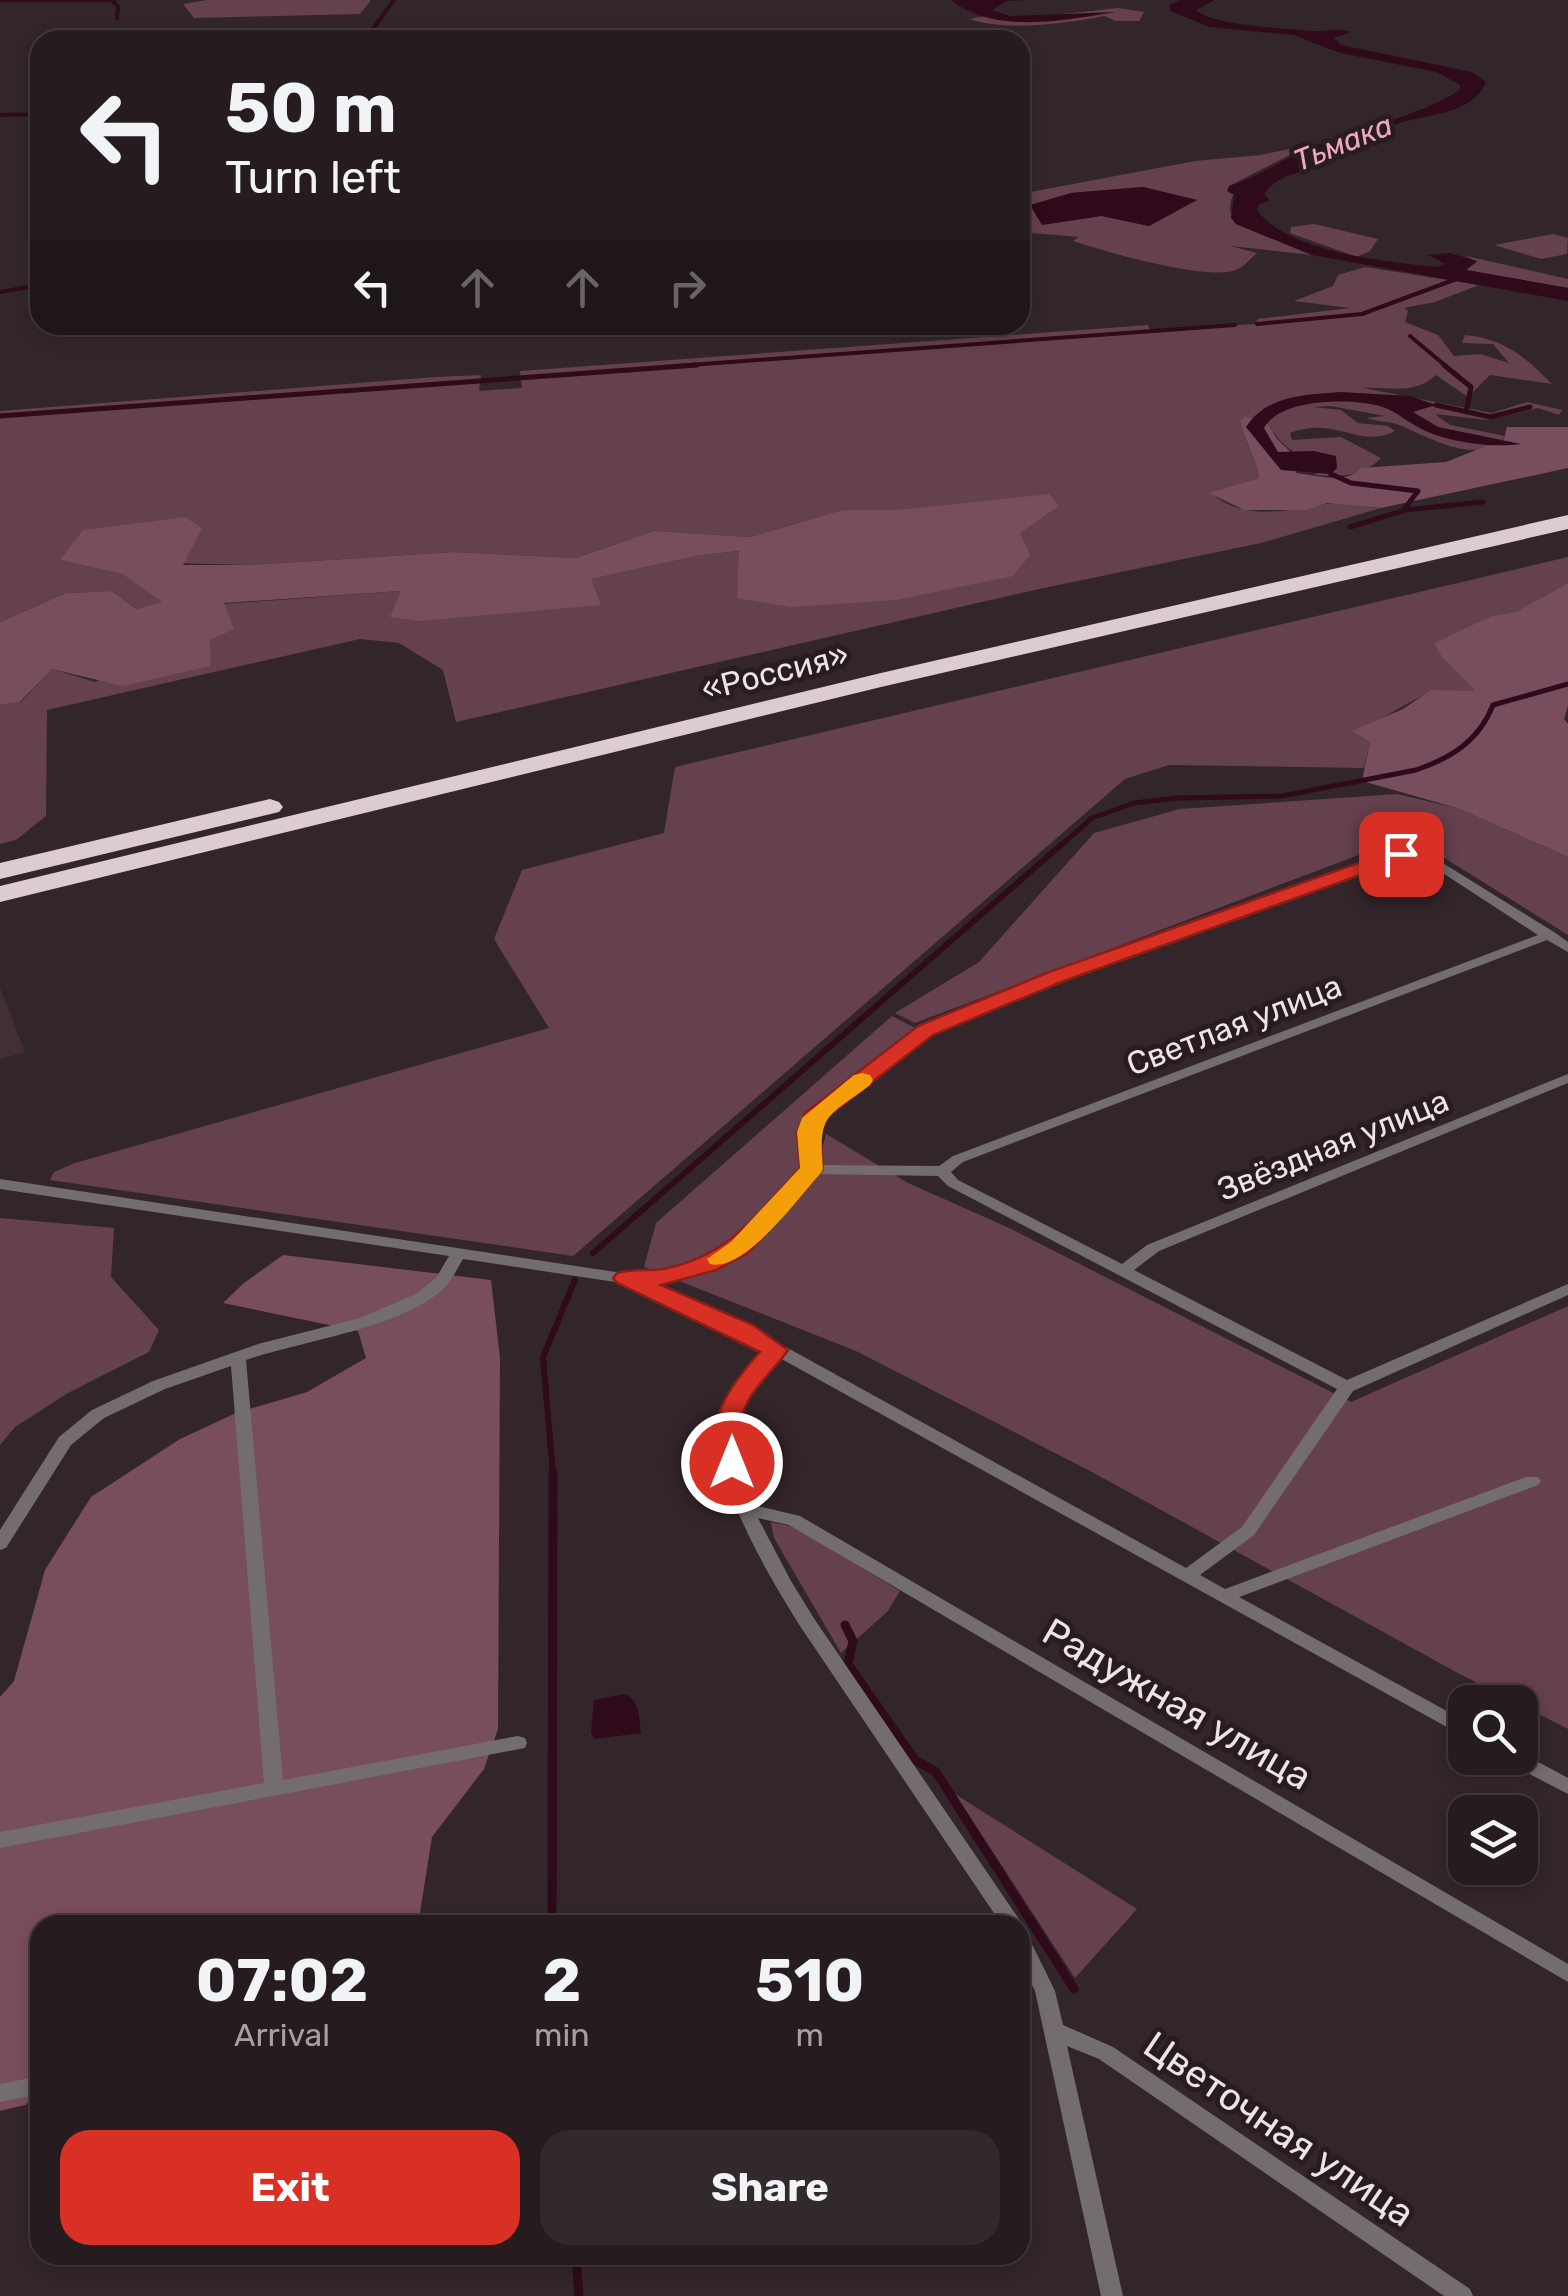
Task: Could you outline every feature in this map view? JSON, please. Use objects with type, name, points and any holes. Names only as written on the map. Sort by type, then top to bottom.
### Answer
[{"type":"highway","name":"«Россия»","points":[[0,870],[1568,503]]},
{"type":"highway","name":"«Россия»","points":[[0,894],[881,680],[1568,522]]},
{"type":"street","points":[[812,1169],[808,1132],[813,1118],[926,1030],[1057,976],[1401,854],[1417,851],[1568,948]]},
{"type":"street","name":"Светлая улица","points":[[942,1171],[958,1159],[1550,936]]},
{"type":"street","name":"Звёздная улица","points":[[1123,1271],[1153,1248],[1568,1078]]},
{"type":"street","points":[[0,1184],[626,1278],[661,1277],[708,1265],[739,1248],[812,1169],[942,1171],[952,1182],[1347,1387]]},
{"type":"street","points":[[0,1544],[65,1441],[98,1414],[159,1385],[365,1322],[422,1298],[442,1281],[459,1252]]},
{"type":"street","points":[[626,1278],[744,1331],[1448,1721]]},
{"type":"street","points":[[1188,1576],[1248,1530],[1347,1387],[1568,1289]]},
{"type":"street","points":[[775,1350],[740,1390],[728,1423],[732,1463],[745,1509],[806,1621],[1005,1915]]},
{"type":"street","points":[[238,1358],[274,1789]]},
{"type":"street","points":[[1224,1596],[1532,1482]]},
{"type":"street","name":"Радужная улица","points":[[745,1509],[794,1520],[1568,1974]]},
{"type":"street","points":[[0,1840],[518,1744]]},
{"type":"street","points":[[1538,1771],[1568,1787]]},
{"type":"street","points":[[1030,1960],[1045,1991],[1112,2296]]},
{"type":"street","name":"Цветочная улица","points":[[1052,2030],[1106,2053],[1462,2296]]},
{"type":"street","points":[[0,2093],[30,2087]]},
{"type":"shaded area","points":[[207,0],[371,0],[360,14],[194,18],[183,4]]},
{"type":"shaded area","points":[[1118,8],[1144,12],[1139,21],[1115,21],[1105,16],[1019,26],[970,19],[1017,19]]},
{"type":"shaded area","points":[[1309,145],[1229,186],[1234,194],[1230,205],[1236,224],[1312,255],[1230,246],[1257,253],[1238,269],[1205,272],[1157,264],[1073,241],[1079,237],[1030,233],[1030,192],[1195,161],[1260,155]],"holes":[[[1143,187],[1196,200],[1149,226],[1102,216],[1071,193]]]},
{"type":"shaded area","points":[[1314,224],[1378,239],[1370,251],[1357,257],[1290,233],[1291,227]]},
{"type":"shaded area","points":[[1553,234],[1568,238],[1567,254],[1541,259],[1494,245]]},
{"type":"shaded area","points":[[1466,256],[1568,279],[1568,288],[1466,270],[1477,262]]},
{"type":"shaded area","points":[[1365,267],[1479,285],[1435,302],[1404,308],[1408,311],[1405,322],[1438,335],[1454,356],[1480,354],[1509,363],[1493,344],[1462,343],[1465,335],[1492,340],[1523,357],[1552,384],[1490,375],[1468,397],[1436,375],[1410,388],[1363,388],[1492,413],[1527,402],[1562,410],[1559,415],[1538,408],[1487,420],[1435,414],[1450,425],[1505,436],[1494,445],[1468,450],[1367,418],[1385,416],[1331,406],[1313,407],[1341,410],[1358,423],[1388,426],[1395,431],[1370,437],[1321,428],[1290,433],[1292,440],[1341,437],[1381,458],[1359,472],[1333,476],[1314,475],[1325,468],[1291,450],[1266,421],[1240,421],[1259,478],[1211,493],[1223,502],[1265,512],[1332,503],[1381,508],[1261,543],[1039,589],[456,722],[443,670],[399,643],[360,639],[47,710],[46,816],[16,840],[0,844],[0,705],[21,702],[52,669],[95,682],[210,640],[223,604],[402,591],[600,605],[590,579],[701,555],[740,551],[737,597],[909,509],[842,510],[750,537],[654,531],[576,558],[453,552],[249,565],[61,560],[122,574],[163,602],[136,609],[112,591],[66,593],[0,622],[0,411],[481,375],[479,391],[522,388],[520,371],[1148,325],[1150,331],[1255,324],[1258,319],[1350,308],[1294,301],[1333,286],[1338,275]]},
{"type":"shaded area","points":[[1245,417],[1266,421],[1277,439],[1298,459],[1296,473],[1321,477],[1339,478],[1361,468],[1446,462],[1504,439],[1507,427],[1568,427],[1568,468],[1381,508],[1327,503],[1306,510],[1244,510],[1209,493],[1259,478],[1240,421]]},
{"type":"shaded area","points":[[1049,494],[1059,506],[1020,533],[1030,555],[1013,576],[896,600],[791,607],[737,598],[739,551],[701,555],[591,579],[601,605],[419,621],[390,617],[401,591],[224,603],[234,629],[210,640],[211,666],[122,686],[52,669],[20,702],[0,705],[0,622],[66,593],[112,591],[136,609],[162,602],[122,574],[60,560],[83,530],[185,517],[202,528],[183,565],[249,565],[454,552],[576,558],[654,531],[750,537],[842,510],[909,509]]},
{"type":"shaded area","points":[[1568,557],[1568,583],[1515,612],[1491,616],[1435,643],[1443,659],[1477,691],[1427,694],[1353,731],[1370,742],[1364,768],[1169,765],[1125,779],[573,1256],[50,1180],[54,1172],[75,1163],[549,1028],[494,939],[522,870],[664,833],[675,767]]},
{"type":"shaded area","points":[[1568,583],[1568,706],[1564,719],[1568,724],[1568,857],[1457,808],[1362,781],[1370,742],[1352,731],[1403,709],[1431,690],[1476,691],[1443,659],[1434,643],[1491,616],[1515,612]]},
{"type":"shaded area","points":[[1397,794],[1457,808],[1568,857],[1568,935],[1409,836],[915,1023],[895,1013],[979,962],[1094,833],[1180,809]]},
{"type":"shaded area","points":[[0,988],[25,1052],[0,1059]]},
{"type":"shaded area","points":[[892,1016],[917,1029],[800,1121],[803,1158],[821,1154],[826,1134],[908,1183],[1007,1227],[1351,1402],[1568,1306],[1568,1729],[1538,1714],[1538,1685],[1482,1685],[1092,1472],[856,1351],[644,1267],[656,1223]]},
{"type":"shaded area","points":[[0,1218],[114,1228],[111,1277],[159,1330],[149,1352],[68,1393],[15,1427],[0,1445]]},
{"type":"shaded area","points":[[283,1255],[491,1280],[500,1358],[498,1729],[484,1769],[432,1837],[420,1915],[30,1915],[30,2101],[0,2111],[0,1697],[14,1681],[45,1570],[91,1497],[180,1439],[236,1413],[307,1392],[366,1358],[358,1331],[223,1303]]},
{"type":"shaded area","points":[[771,1522],[795,1527],[900,1591],[887,1612],[841,1653],[774,1538]]},
{"type":"shaded area","points":[[955,1794],[1137,1909],[1075,1978]]},
{"type":"water","points":[[951,0],[1026,0],[1007,1],[992,10],[1010,16],[1117,12],[1053,21],[1009,21],[988,18]]},
{"type":"water","name":"Тьмака","points":[[1180,0],[1215,0],[1196,10],[1231,22],[1351,32],[1334,38],[1341,45],[1472,72],[1486,82],[1464,105],[1393,125],[1343,148],[1346,152],[1337,159],[1281,179],[1264,194],[1270,201],[1259,204],[1257,210],[1272,225],[1315,246],[1367,258],[1437,267],[1445,264],[1428,255],[1450,253],[1477,261],[1466,270],[1568,288],[1568,301],[1312,255],[1236,224],[1231,218],[1234,195],[1227,191],[1229,186],[1314,146],[1425,108],[1460,90],[1460,85],[1436,72],[1340,53],[1294,35],[1209,27],[1171,11],[1169,5]]},
{"type":"water","points":[[1143,187],[1197,200],[1149,226],[1102,216],[1042,225],[1030,205],[1071,193]]},
{"type":"water","points":[[1340,392],[1410,396],[1436,405],[1413,412],[1438,427],[1521,444],[1486,445],[1450,439],[1367,403],[1317,403],[1272,418],[1264,428],[1278,452],[1314,451],[1336,456],[1337,468],[1331,474],[1281,470],[1246,427],[1264,408],[1275,403]]},
{"type":"water","points":[[624,1694],[636,1705],[641,1733],[595,1739],[591,1733],[594,1700]]},
{"type":"waterway","points":[[0,0],[115,0]]},
{"type":"waterway","points":[[372,30],[394,0]]},
{"type":"waterway","points":[[113,2],[118,6],[117,18]]},
{"type":"waterway","points":[[0,115],[30,114]]},
{"type":"waterway","points":[[1257,324],[1362,314],[1459,278]]},
{"type":"waterway","points":[[0,292],[30,287]]},
{"type":"waterway","points":[[663,367],[1235,325]]},
{"type":"waterway","points":[[1410,336],[1447,367]]},
{"type":"waterway","points":[[0,416],[697,365]]},
{"type":"waterway","points":[[1444,365],[1471,387],[1466,412]]},
{"type":"waterway","points":[[1436,405],[1466,412]]},
{"type":"waterway","points":[[1466,412],[1490,417],[1530,407]]},
{"type":"waterway","points":[[1331,474],[1351,483],[1418,491],[1405,508]]},
{"type":"waterway","points":[[1350,527],[1405,510],[1483,502]]},
{"type":"waterway","points":[[1059,847],[1092,818],[1134,803],[1282,796],[1416,770],[1441,760],[1472,738],[1493,705],[1568,684]]},
{"type":"waterway","points":[[593,1253],[1062,844]]},
{"type":"waterway","points":[[553,1475],[543,1357],[575,1280]]},
{"type":"waterway","points":[[552,1915],[553,1475]]},
{"type":"waterway","points":[[845,1625],[853,1641],[848,1664],[915,1760],[936,1772],[1027,1915]]},
{"type":"waterway","points":[[1030,1920],[1074,1989]]},
{"type":"waterway","points":[[577,2265],[579,2296]]},
{"type":"slow traffic","points":[[719,1259],[739,1248],[812,1169],[808,1132],[813,1118],[862,1080]]},
{"type":"route","points":[[732,1463],[728,1423],[740,1390],[775,1350],[744,1331],[626,1278],[661,1277],[708,1265],[739,1248],[812,1169],[808,1132],[813,1118],[926,1030],[1057,976],[1401,854]]}]
